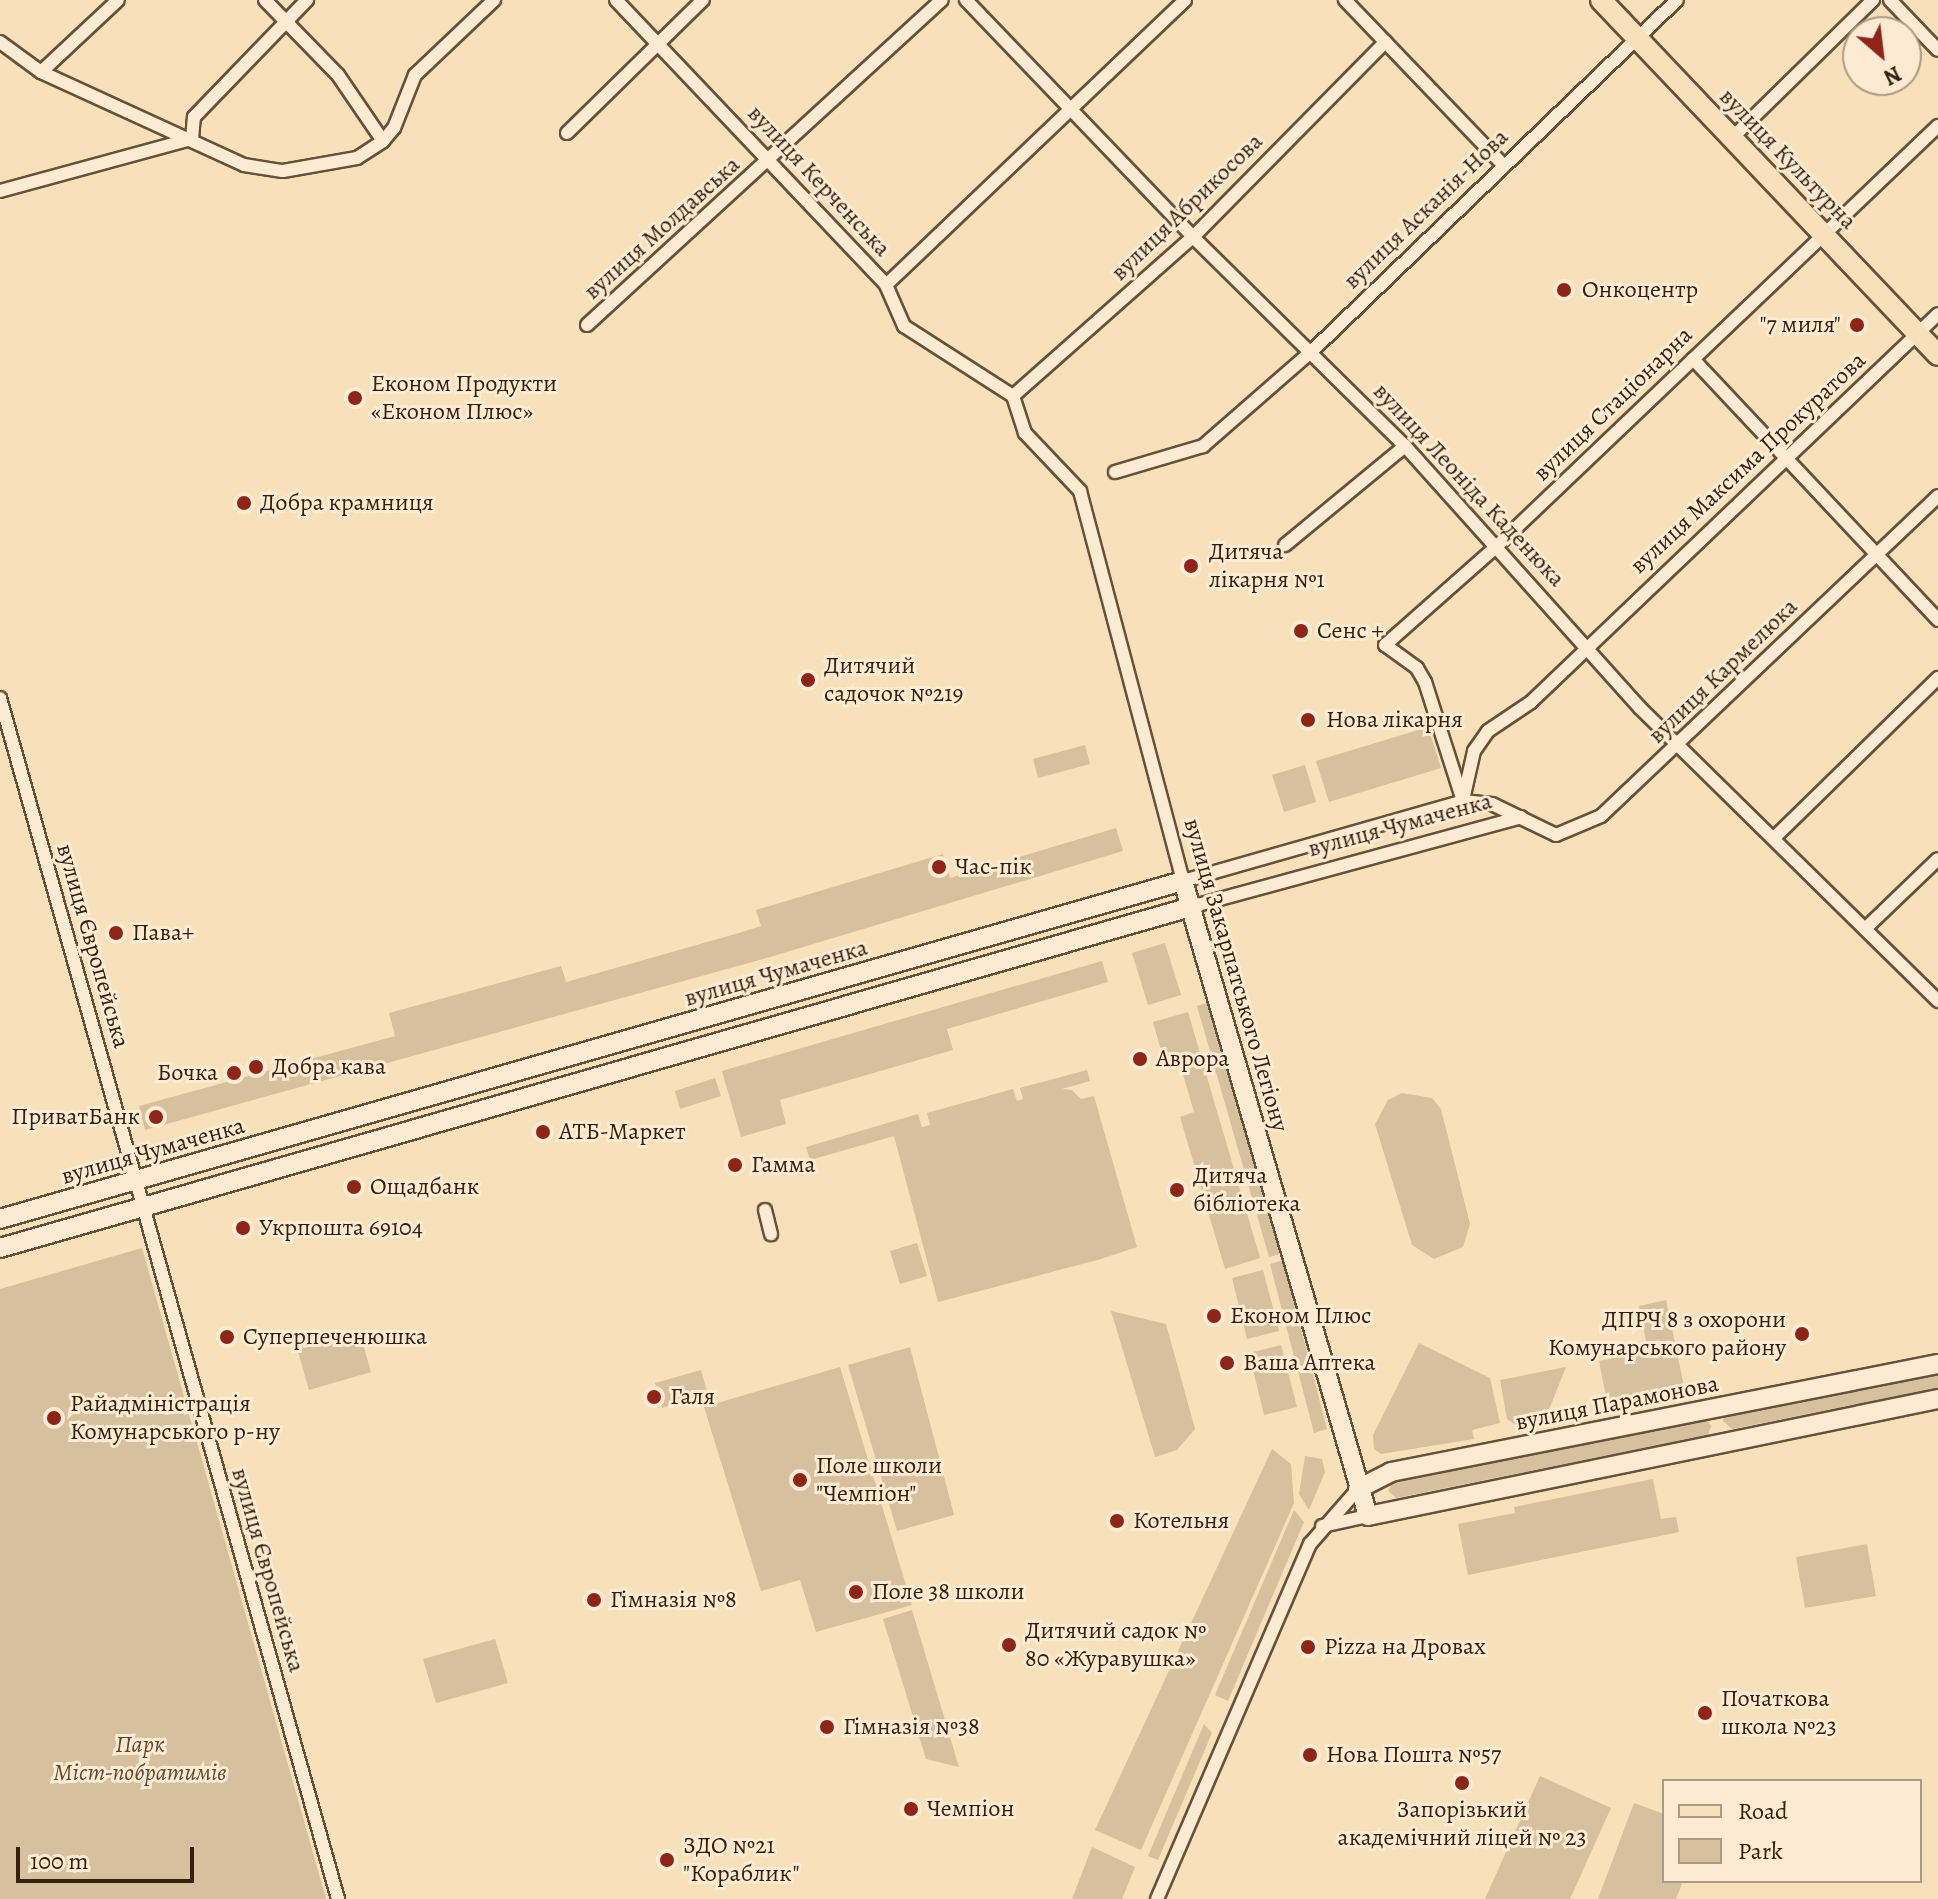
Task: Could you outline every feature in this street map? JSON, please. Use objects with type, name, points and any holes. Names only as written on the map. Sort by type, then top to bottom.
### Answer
[{"type":"main road","name":"вулиця Культурна","points":[[1601,0],[1938,355]]},
{"type":"street","points":[[41,72],[118,0]]},
{"type":"street","points":[[265,0],[338,75],[383,141]]},
{"type":"street","points":[[192,139],[194,117],[307,0]]},
{"type":"street","points":[[0,42],[41,72],[244,165],[283,171],[357,158],[383,141],[394,128],[415,75],[494,0]]},
{"type":"street","name":"вулиця Керченська","points":[[616,0],[886,285],[904,326],[1013,396]]},
{"type":"street","points":[[567,133],[703,0]]},
{"type":"street","name":"вулиця Молдавська","points":[[587,325],[942,0]]},
{"type":"street","name":"вулиця Леоніда Каденюка","points":[[966,0],[1193,237],[1405,446],[1678,746],[1867,927],[1938,1001]]},
{"type":"street","points":[[886,285],[1073,112],[1185,0]]},
{"type":"street","points":[[1345,0],[1502,164]]},
{"type":"street","name":"вулиця Асканія-Нова","points":[[1115,472],[1203,446],[1312,351],[1502,164],[1677,0]]},
{"type":"street","points":[[1731,139],[1873,0]]},
{"type":"street","points":[[1890,0],[1938,50]]},
{"type":"street","name":"вулиця Абрикосова","points":[[1013,396],[1193,237],[1385,42]]},
{"type":"street","name":"вулиця Стаціонарна","points":[[1463,801],[1425,682],[1417,668],[1385,645],[1498,545],[1826,236],[1938,126]]},
{"type":"street","points":[[0,191],[192,139]]},
{"type":"street","name":"вулиця Максима Прокуратова","points":[[1463,801],[1481,739],[1531,702],[1587,644],[1782,458],[1938,314]]},
{"type":"street","points":[[1693,359],[1874,557],[1938,620]]},
{"type":"street","name":"вулиця Закарпатського Легіону","points":[[1013,396],[1025,433],[1080,491],[1183,881],[1194,906],[1368,1516]]},
{"type":"street","points":[[1285,545],[1405,446]]},
{"type":"street","name":"вулиця Кармелюка","points":[[1521,817],[1556,835],[1601,816],[1938,496]]},
{"type":"street","points":[[1775,837],[1938,678]]},
{"type":"street","name":"вулиця Європейська","points":[[0,698],[338,1899]]},
{"type":"street","name":"вулиця Чумаченка","points":[[0,1219],[1463,801],[1492,804],[1521,817]]},
{"type":"street","name":"вулиця Чумаченка","points":[[0,1248],[144,1210],[1194,906],[1521,817]]},
{"type":"street","points":[[1867,927],[1938,859]]},
{"type":"street","points":[[765,1210],[771,1234]]},
{"type":"street","name":"вулиця Парамонова","points":[[1157,1899],[1322,1526],[1358,1489],[1391,1472],[1938,1364]]},
{"type":"street","points":[[1322,1526],[1938,1399]]},
{"type":"street","points":[[1712,1409],[1719,1443]]},
{"type":"green space","points":[[1428,727],[1441,768],[1329,802],[1316,761]]},
{"type":"green space","points":[[1085,745],[1090,764],[1038,778],[1033,759]]},
{"type":"green space","points":[[1305,765],[1316,802],[1284,812],[1272,775]]},
{"type":"green space","points":[[1116,828],[1123,851],[770,957],[145,1130],[139,1106],[395,1036],[389,1013],[561,966],[566,982],[739,933],[761,926],[756,910],[943,854],[950,878]]},
{"type":"green space","points":[[1165,943],[1181,995],[1148,1005],[1132,953]]},
{"type":"green space","points":[[1102,961],[1108,982],[947,1029],[953,1050],[780,1100],[786,1124],[741,1137],[722,1071]]},
{"type":"green space","points":[[1210,1002],[1282,1253],[1269,1257],[1197,1006]]},
{"type":"green space","points":[[1188,1012],[1260,1258],[1225,1269],[1180,1117],[1194,1112],[1178,1057],[1164,1061],[1153,1022]]},
{"type":"green space","points":[[1087,1070],[1090,1081],[1062,1089],[1072,1090],[1081,1099],[1094,1096],[1137,1247],[1101,1259],[938,1302],[894,1136],[810,1160],[806,1147],[918,1114],[922,1127],[930,1125],[927,1113],[1013,1089],[1017,1101],[1023,1099],[1020,1088]]},
{"type":"green space","points":[[715,1078],[721,1096],[680,1109],[675,1091]]},
{"type":"green space","points":[[1402,1093],[1432,1098],[1441,1109],[1470,1224],[1463,1247],[1434,1259],[1412,1245],[1375,1124],[1388,1100]]},
{"type":"green space","points":[[917,1243],[927,1276],[900,1284],[890,1251]]},
{"type":"green space","name":"Парк Міст-побратимів","points":[[142,1248],[326,1899],[0,1899],[0,1289]]},
{"type":"green space","points":[[1283,1260],[1327,1429],[1314,1433],[1270,1264]]},
{"type":"green space","points":[[1263,1270],[1279,1331],[1247,1339],[1232,1278]]},
{"type":"green space","points":[[1666,1300],[1685,1391],[1608,1407],[1599,1361],[1648,1351],[1639,1306]]},
{"type":"green space","points":[[1111,1311],[1166,1324],[1195,1429],[1177,1450],[1155,1457]]},
{"type":"green space","points":[[359,1330],[371,1372],[309,1390],[297,1348]]},
{"type":"green space","points":[[1419,1343],[1490,1378],[1500,1423],[1472,1430],[1474,1439],[1381,1454],[1374,1449],[1373,1435]]},
{"type":"green space","points":[[1281,1345],[1297,1407],[1264,1415],[1249,1353]]},
{"type":"green space","points":[[910,1347],[954,1515],[897,1531],[848,1365]]},
{"type":"green space","name":"Поле школи \"Чемпіон\"","points":[[840,1367],[912,1605],[816,1632],[800,1580],[761,1591],[704,1407]]},
{"type":"green space","points":[[1566,1367],[1544,1422],[1519,1427],[1507,1419],[1500,1380]]},
{"type":"green space","points":[[701,1370],[708,1395],[662,1408],[655,1383]]},
{"type":"green space","points":[[1938,1370],[1938,1388],[1732,1429],[1723,1421],[1724,1415]]},
{"type":"green space","points":[[1706,1418],[1711,1426],[1708,1435],[1396,1498],[1388,1491],[1393,1482]]},
{"type":"green space","points":[[1272,1449],[1291,1464],[1294,1503],[1141,1850],[1095,1830]]},
{"type":"green space","points":[[1305,1456],[1322,1459],[1325,1472],[1309,1510],[1299,1494]]},
{"type":"green space","points":[[1653,1479],[1661,1519],[1676,1517],[1679,1532],[1468,1575],[1458,1524],[1515,1513],[1514,1507]]},
{"type":"green space","points":[[1294,1510],[1304,1522],[1228,1701],[1215,1695]]},
{"type":"green space","points":[[1867,1544],[1876,1596],[1805,1608],[1796,1557]]},
{"type":"green space","points":[[912,1610],[959,1767],[926,1759],[883,1619]]},
{"type":"green space","points":[[495,1639],[508,1683],[436,1703],[423,1659]]},
{"type":"green space","points":[[1204,1724],[1212,1733],[1158,1860],[1148,1856]]},
{"type":"green space","points":[[1540,1776],[1611,1808],[1570,1899],[1485,1899]]},
{"type":"green space","points":[[1634,1803],[1662,1813],[1662,1883],[1682,1883],[1676,1899],[1598,1899]]},
{"type":"green space","points":[[1092,1847],[1135,1867],[1122,1899],[1072,1899]]},
{"type":"place","name":"Онкоцентр","points":[[1564,290]]},
{"type":"place","name":"\"7 миля\"","points":[[1857,325]]},
{"type":"place","name":"Економ Продукти «Економ Плюс»","points":[[355,398]]},
{"type":"place","name":"Добра крамниця","points":[[244,503]]},
{"type":"place","name":"Дитяча лікарня №1","points":[[1191,566]]},
{"type":"place","name":"Сенс +","points":[[1301,631]]},
{"type":"place","name":"Дитячий садочок №219","points":[[808,680]]},
{"type":"place","name":"Нова лікарня","points":[[1308,720]]},
{"type":"place","name":"Час-пік","points":[[939,867]]},
{"type":"place","name":"Пава+","points":[[116,933]]},
{"type":"place","name":"Аврора","points":[[1140,1059]]},
{"type":"place","name":"Добра кава","points":[[256,1067]]},
{"type":"place","name":"Бочка","points":[[234,1073]]},
{"type":"place","name":"ПриватБанк","points":[[156,1117]]},
{"type":"place","name":"АТБ-Маркет","points":[[543,1132]]},
{"type":"place","name":"Гамма","points":[[735,1165]]},
{"type":"place","name":"Ощадбанк","points":[[354,1187]]},
{"type":"place","name":"Дитяча бібліотека","points":[[1177,1190]]},
{"type":"place","name":"Укрпошта 69104","points":[[243,1228]]},
{"type":"place","name":"Економ Плюс","points":[[1214,1316]]},
{"type":"place","name":"ДПРЧ 8 з охорони Комунарського району","points":[[1802,1334]]},
{"type":"place","name":"Суперпеченюшка","points":[[227,1337]]},
{"type":"place","name":"Ваша Аптека","points":[[1227,1363]]},
{"type":"place","name":"Галя","points":[[654,1397]]},
{"type":"place","name":"Райадміністрація Комунарського р-ну","points":[[54,1418]]},
{"type":"place","name":"Поле школи \"Чемпіон\"","points":[[800,1480]]},
{"type":"place","name":"Котельня","points":[[1117,1521]]},
{"type":"place","name":"Поле 38 школи","points":[[856,1592]]},
{"type":"place","name":"Гімназія №8","points":[[594,1600]]},
{"type":"place","name":"Дитячий садок № 80 «Журавушка»","points":[[1009,1645]]},
{"type":"place","name":"Pizza на Дровах","points":[[1308,1647]]},
{"type":"place","name":"Початкова школа №23","points":[[1705,1713]]},
{"type":"place","name":"Гімназія №38","points":[[827,1727]]},
{"type":"place","name":"Нова Пошта №57","points":[[1310,1755]]},
{"type":"place","name":"Запорізький академічний ліцей № 23","points":[[1462,1783]]},
{"type":"place","name":"Чемпіон","points":[[911,1809]]},
{"type":"place","name":"ЗДО №21 \"Кораблик\"","points":[[667,1860]]}]
